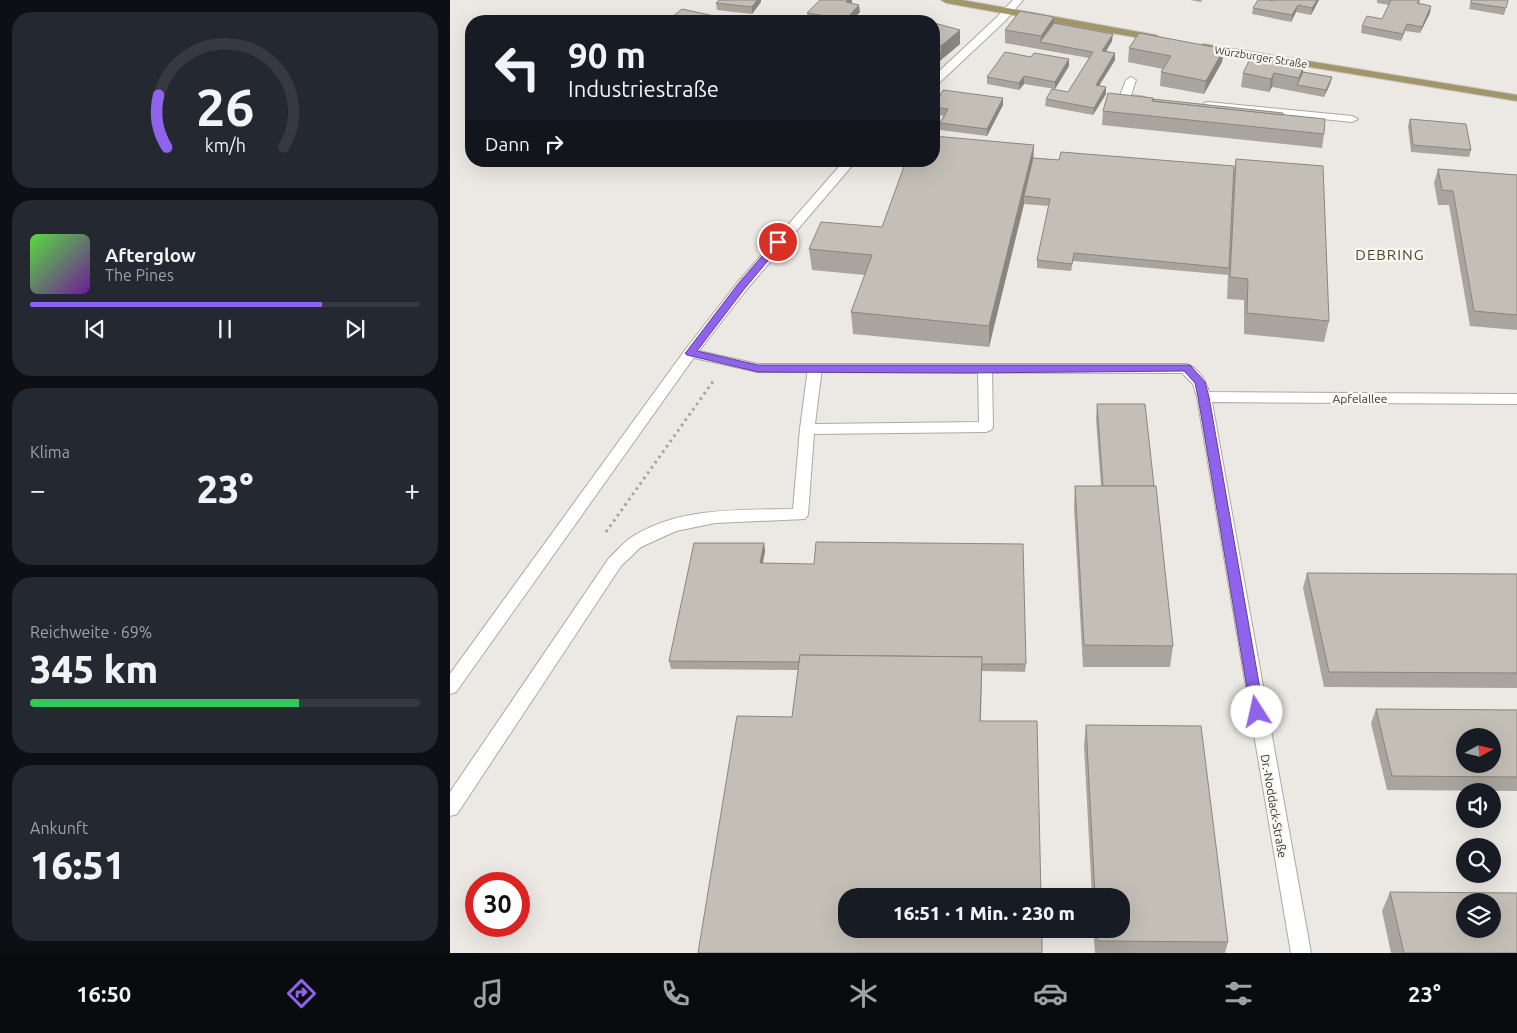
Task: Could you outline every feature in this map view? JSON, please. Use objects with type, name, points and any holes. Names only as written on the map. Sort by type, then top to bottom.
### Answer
[{"type":"main road","points":[[946,0],[1170,41]]},
{"type":"main road","name":"Würzburger Straße","points":[[1194,45],[1517,98]]},
{"type":"street","points":[[940,76],[1008,12],[1018,0]]},
{"type":"street","points":[[1131,80],[1124,98],[1151,100]]},
{"type":"street","points":[[1197,104],[1352,118]]},
{"type":"street","points":[[450,687],[690,353],[742,286],[845,167]]},
{"type":"street","points":[[690,353],[758,368],[985,369],[986,426],[807,429]]},
{"type":"street","points":[[450,808],[615,562],[634,544],[668,526],[712,517],[800,514],[807,429],[815,368]]},
{"type":"street","name":"Dr.-Noddack-Straße","points":[[985,369],[1186,368],[1200,382],[1260,732],[1301,953]]},
{"type":"street","name":"Apfelallee","points":[[1204,397],[1517,399]]},
{"type":"building","points":[[719,0],[757,0],[752,7],[716,3]]},
{"type":"building","points":[[820,0],[848,0],[846,2],[859,5],[850,15],[807,13]]},
{"type":"building","points":[[1258,0],[1317,0],[1312,8],[1298,5],[1292,15],[1253,8]]},
{"type":"building","points":[[1391,0],[1419,0],[1417,3],[1431,6],[1422,27],[1407,24],[1403,34],[1362,26],[1367,16],[1382,19]]},
{"type":"building","points":[[1471,0],[1508,0],[1506,8],[1471,3]]},
{"type":"building","points":[[682,9],[710,15],[674,15]]},
{"type":"building","points":[[1020,11],[1054,17],[1041,36],[1005,30]]},
{"type":"building","points":[[1054,23],[1113,34],[1102,51],[1115,53],[1096,85],[1106,87],[1094,108],[1046,99],[1052,89],[1068,92],[1093,52],[1040,42]]},
{"type":"building","points":[[940,25],[960,30],[941,46]]},
{"type":"building","points":[[1139,33],[1224,49],[1206,81],[1161,72],[1171,56],[1129,48]]},
{"type":"building","points":[[1005,52],[1031,57],[1034,53],[1069,59],[1055,82],[1024,76],[1019,83],[987,77]]},
{"type":"building","points":[[1252,55],[1304,65],[1299,78],[1274,73],[1271,79],[1243,73]]},
{"type":"building","points":[[1303,72],[1332,77],[1326,90],[1297,85]]},
{"type":"building","points":[[943,90],[1003,98],[987,129],[940,123],[948,109],[940,108],[940,96]]},
{"type":"building","points":[[1108,93],[1153,98],[1152,101],[1325,119],[1324,134],[1103,111]]},
{"type":"building","points":[[1153,99],[1283,113],[1283,115],[1153,101]]},
{"type":"building","points":[[1410,119],[1466,124],[1471,150],[1413,145]]},
{"type":"building","points":[[940,137],[1034,145],[989,326],[851,312],[872,255],[809,249],[821,222],[882,227],[904,167],[940,167]]},
{"type":"building","points":[[1061,152],[1234,166],[1229,268],[1074,253],[1072,264],[1037,260],[1050,199],[1024,196],[1033,158],[1059,160]]},
{"type":"building","points":[[1236,159],[1323,166],[1329,321],[1247,313],[1248,279],[1230,277]]},
{"type":"building","points":[[1438,169],[1517,175],[1517,315],[1474,311],[1453,191],[1442,190]]},
{"type":"building","points":[[1097,404],[1145,404],[1154,486],[1103,486]]},
{"type":"building","points":[[1075,486],[1156,486],[1173,646],[1084,645]]},
{"type":"building","points":[[816,542],[1023,544],[1026,664],[981,664],[982,657],[800,655],[799,662],[669,661],[694,543],[764,543],[760,563],[814,564]]},
{"type":"building","points":[[1307,573],[1517,574],[1517,673],[1329,672]]},
{"type":"building","points":[[800,655],[982,657],[980,721],[1037,721],[1041,888],[838,888],[838,938],[1042,938],[1042,953],[698,953],[737,716],[792,717]]},
{"type":"building","points":[[1376,709],[1517,710],[1517,777],[1392,776]]},
{"type":"building","points":[[1086,725],[1201,726],[1228,942],[1098,941],[1098,938],[1130,938],[1130,888],[1095,888]]},
{"type":"building","points":[[1390,892],[1517,893],[1517,953],[1404,953]]},
{"type":"district","name":"DEBRING","points":[[1390,254]]},
{"type":"route","points":[[778,242],[690,353],[758,368],[966,370],[1186,368],[1200,382],[1204,397],[1257,712]]}]
